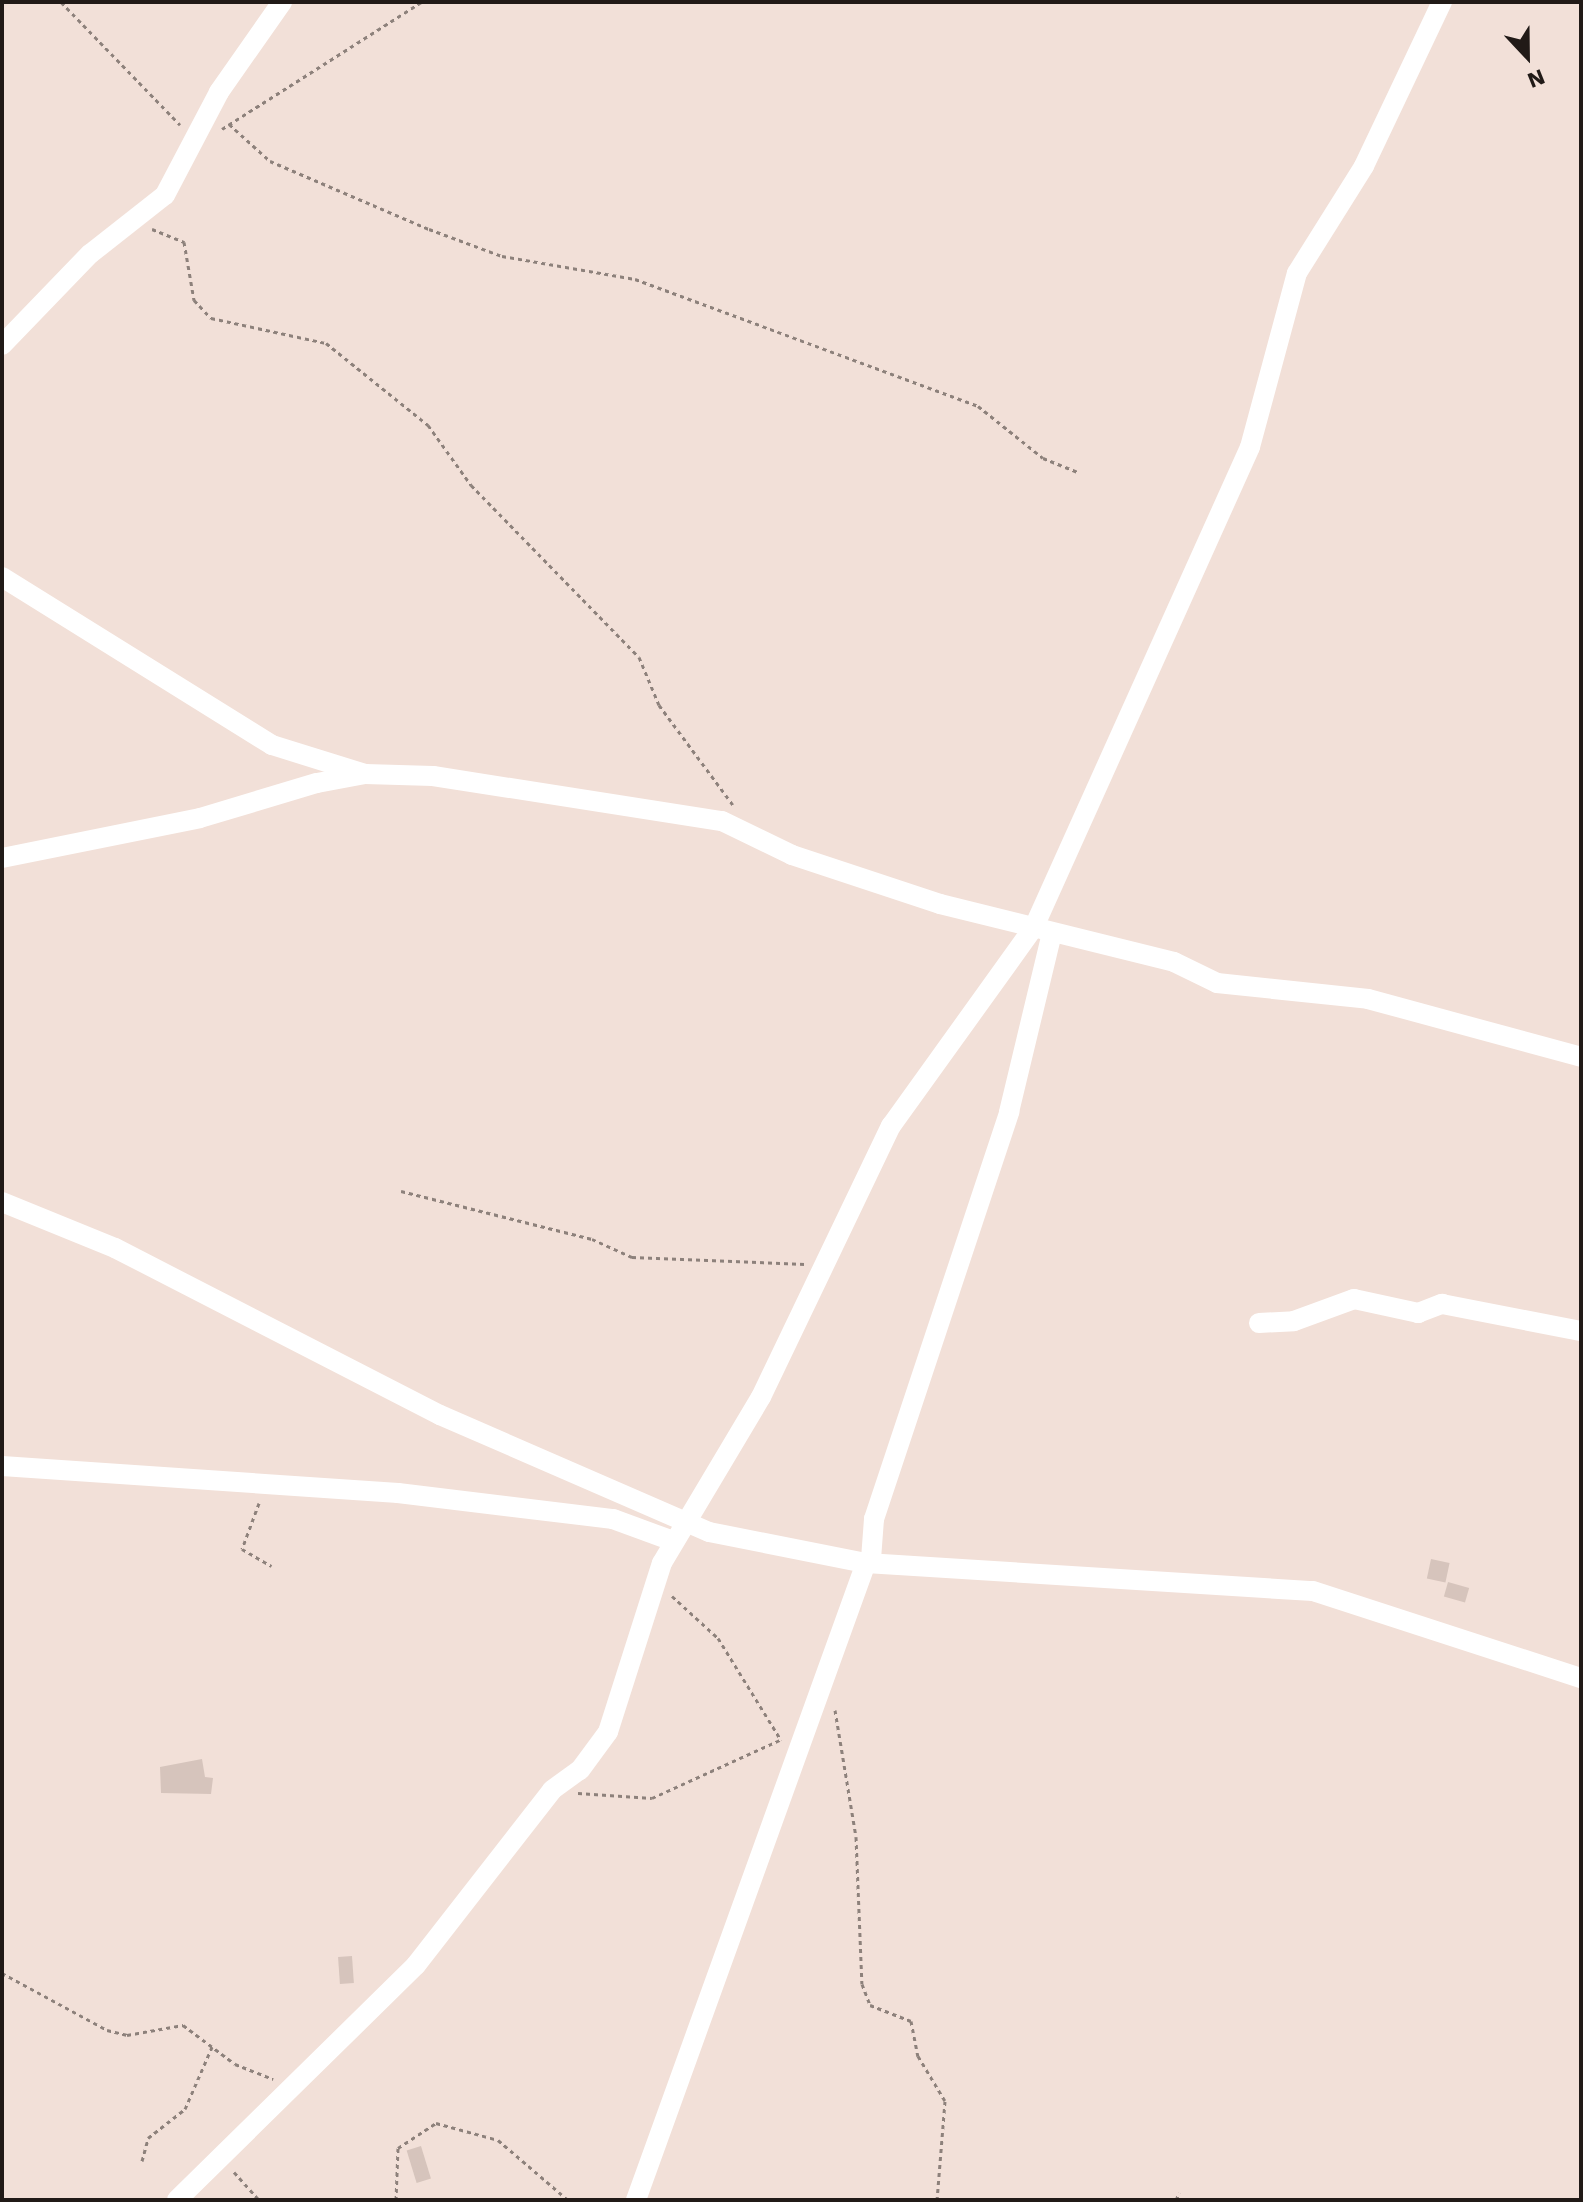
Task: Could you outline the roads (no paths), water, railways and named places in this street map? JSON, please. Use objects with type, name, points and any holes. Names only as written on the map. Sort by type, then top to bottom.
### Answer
[{"type":"street","points":[[2,345],[90,254],[165,195],[191,144],[282,2]]},
{"type":"street","points":[[636,2200],[869,1561],[874,1519],[1009,1112],[1043,930],[1250,447],[1297,273],[1364,166],[1442,2]]},
{"type":"street","points":[[2,577],[272,745],[365,774],[433,776],[684,812],[940,904],[1174,962],[1243,990],[1368,999],[1581,1057]]},
{"type":"street","points":[[2,858],[200,818],[365,774]]},
{"type":"street","points":[[177,2200],[434,1945],[561,1783],[608,1732],[656,1579],[673,1541],[761,1397],[823,1264],[908,1095],[1043,930]]},
{"type":"street","points":[[2,1202],[115,1248],[440,1415],[684,1523],[869,1561],[995,1574],[1313,1591],[1581,1678]]},
{"type":"street","points":[[1259,1323],[1294,1321],[1354,1299],[1418,1313],[1442,1304],[1581,1331]]},
{"type":"street","points":[[2,1466],[266,1487],[398,1493],[613,1519],[673,1541]]}]
